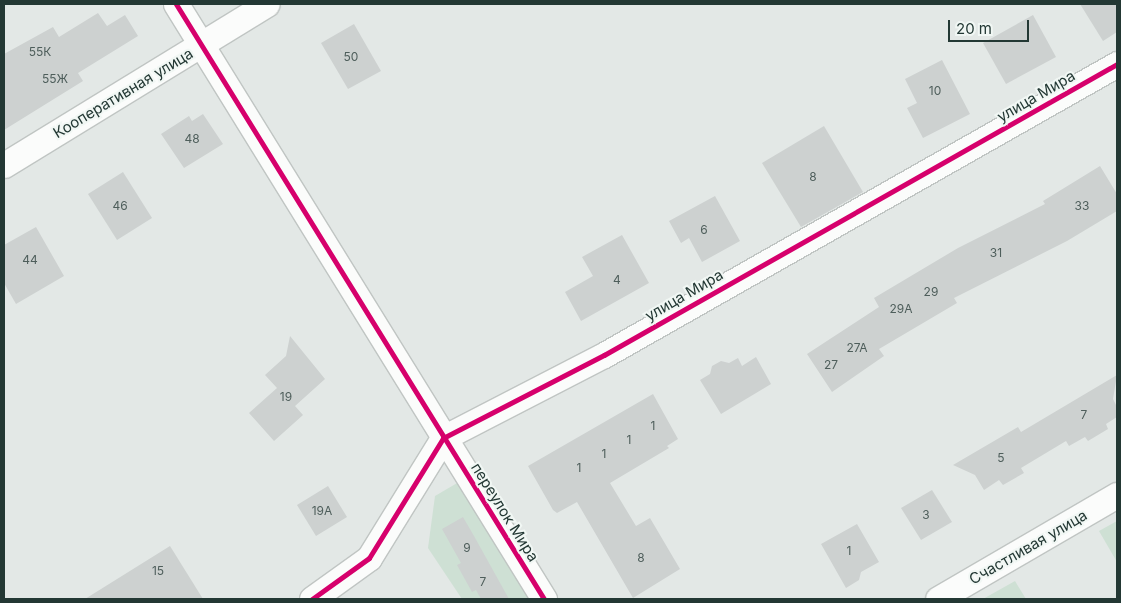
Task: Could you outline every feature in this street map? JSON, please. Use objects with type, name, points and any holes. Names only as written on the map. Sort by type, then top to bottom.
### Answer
[{"type":"street","name":"переулок Мира","points":[[176,4],[544,599]]},
{"type":"street","name":"Кооперативная улица","points":[[4,165],[267,4]]},
{"type":"street","name":"улица Мира","points":[[443,438],[604,355],[1117,64]]},
{"type":"street","points":[[312,599],[369,558],[443,438]]},
{"type":"street","name":"Счастливая улица","points":[[938,599],[1117,495]]},
{"type":"green space","points":[[464,479],[533,599],[462,599],[428,548],[435,496]]},
{"type":"green space","points":[[1117,521],[1117,562],[1099,531]]},
{"type":"green space","points":[[1015,581],[1026,599],[983,599]]},
{"type":"building","points":[[1080,4],[1117,4],[1117,32],[1103,41]]},
{"type":"building","points":[[98,13],[107,26],[125,15],[138,36],[78,73],[83,81],[4,130],[4,54],[53,27],[59,37]]},
{"type":"building","points":[[1033,15],[1056,57],[1006,84],[983,43]]},
{"type":"building","points":[[354,24],[381,71],[348,89],[321,43]]},
{"type":"building","points":[[942,60],[970,114],[923,138],[907,108],[917,103],[905,79]]},
{"type":"building","points":[[203,114],[223,144],[184,168],[161,134],[189,116],[192,121]]},
{"type":"building","points":[[824,126],[863,192],[801,227],[762,163]]},
{"type":"building","points":[[1100,166],[1117,194],[1117,211],[1067,241],[954,298],[957,303],[879,349],[884,356],[832,392],[807,354],[879,307],[874,298],[958,248],[1045,204],[1043,201]]},
{"type":"building","points":[[123,172],[152,218],[117,240],[88,194]]},
{"type":"building","points":[[715,196],[740,241],[702,262],[689,238],[681,243],[669,221]]},
{"type":"building","points":[[36,227],[64,276],[16,304],[4,283],[4,245]]},
{"type":"building","points":[[622,235],[649,283],[581,321],[565,292],[593,276],[582,257]]},
{"type":"building","points":[[290,336],[325,379],[295,406],[303,415],[274,441],[249,413],[277,388],[265,375],[286,356]]},
{"type":"building","points":[[756,357],[771,384],[721,414],[700,380],[710,374],[712,366],[721,361],[729,363],[738,358],[742,366]]},
{"type":"building","points":[[1117,375],[1113,399],[1117,407],[1117,417],[1106,424],[1108,429],[1088,441],[1085,437],[1069,446],[1066,441],[1021,468],[1024,473],[1003,485],[999,480],[984,490],[975,475],[953,465],[1018,427],[1021,432]]},
{"type":"building","points":[[653,394],[678,439],[667,446],[669,448],[610,483],[636,526],[650,518],[680,569],[633,598],[577,502],[557,513],[553,510],[528,466]]},
{"type":"building","points":[[328,486],[347,517],[316,536],[297,505]]},
{"type":"building","points":[[932,490],[952,522],[921,540],[901,508]]},
{"type":"building","points":[[463,517],[509,599],[481,599],[476,590],[472,592],[457,565],[461,563],[442,529]]},
{"type":"building","points":[[857,524],[879,562],[861,572],[859,580],[846,588],[821,544]]},
{"type":"building","points":[[170,546],[203,599],[85,599]]},
{"type":"cycle path","points":[[176,4],[544,599]]},
{"type":"cycle path","points":[[312,599],[369,558],[443,438],[604,355],[1117,64]]}]
